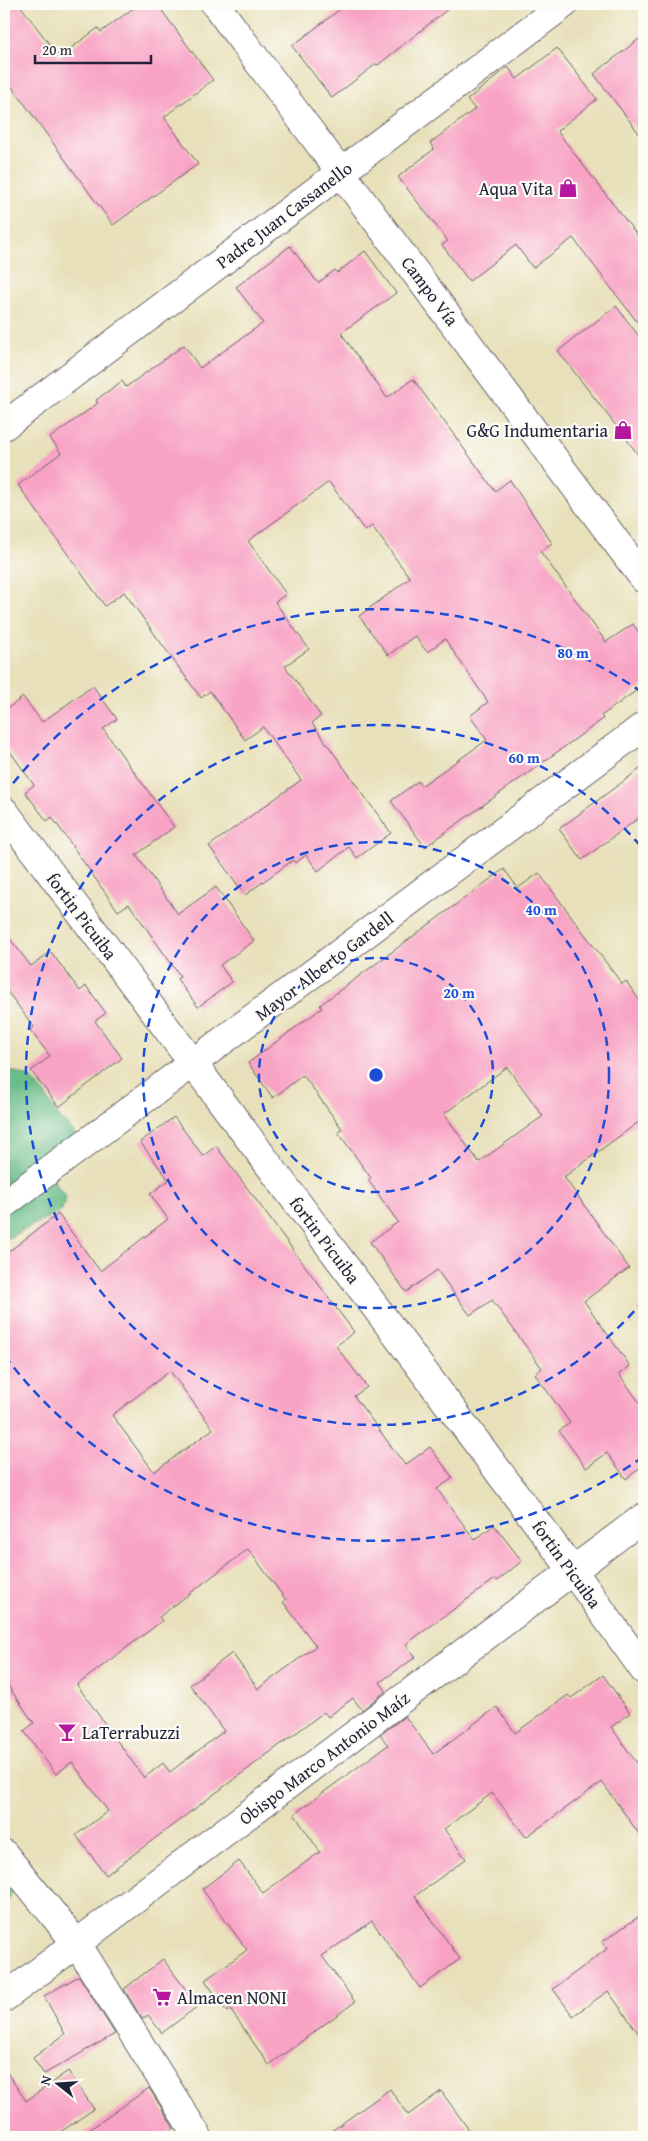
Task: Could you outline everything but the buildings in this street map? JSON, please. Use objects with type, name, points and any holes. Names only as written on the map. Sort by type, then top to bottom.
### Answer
[{"type":"street","name":"Campo Vía","points":[[215,4],[644,579]]},
{"type":"street","name":"Padre Juan Cassanello","points":[[4,426],[564,4]]},
{"type":"street","name":"Mayor Alberto Gardell","points":[[4,1204],[644,726]]},
{"type":"street","name":"fortin Picuiba","points":[[4,811],[644,1670]]},
{"type":"street","name":"Obispo Marco Antonio Maíz","points":[[4,1998],[644,1517]]},
{"type":"street","points":[[4,1854],[77,1944],[198,2137]]},
{"type":"green space","points":[[4,1071],[24,1074],[37,1084],[59,1116],[73,1131],[80,1145],[54,1175],[55,1184],[66,1196],[61,1211],[4,1240]]},
{"type":"green space","points":[[4,1839],[15,1852],[15,1885],[4,1911]]},
{"type":"place","name":"Aqua Vita","points":[[568,188]]},
{"type":"place","name":"G&G Indumentaria","points":[[623,430]]},
{"type":"place","name":"LaTerrabuzzi","points":[[67,1732]]},
{"type":"place","name":"Almacen NONI","points":[[162,1997]]}]
